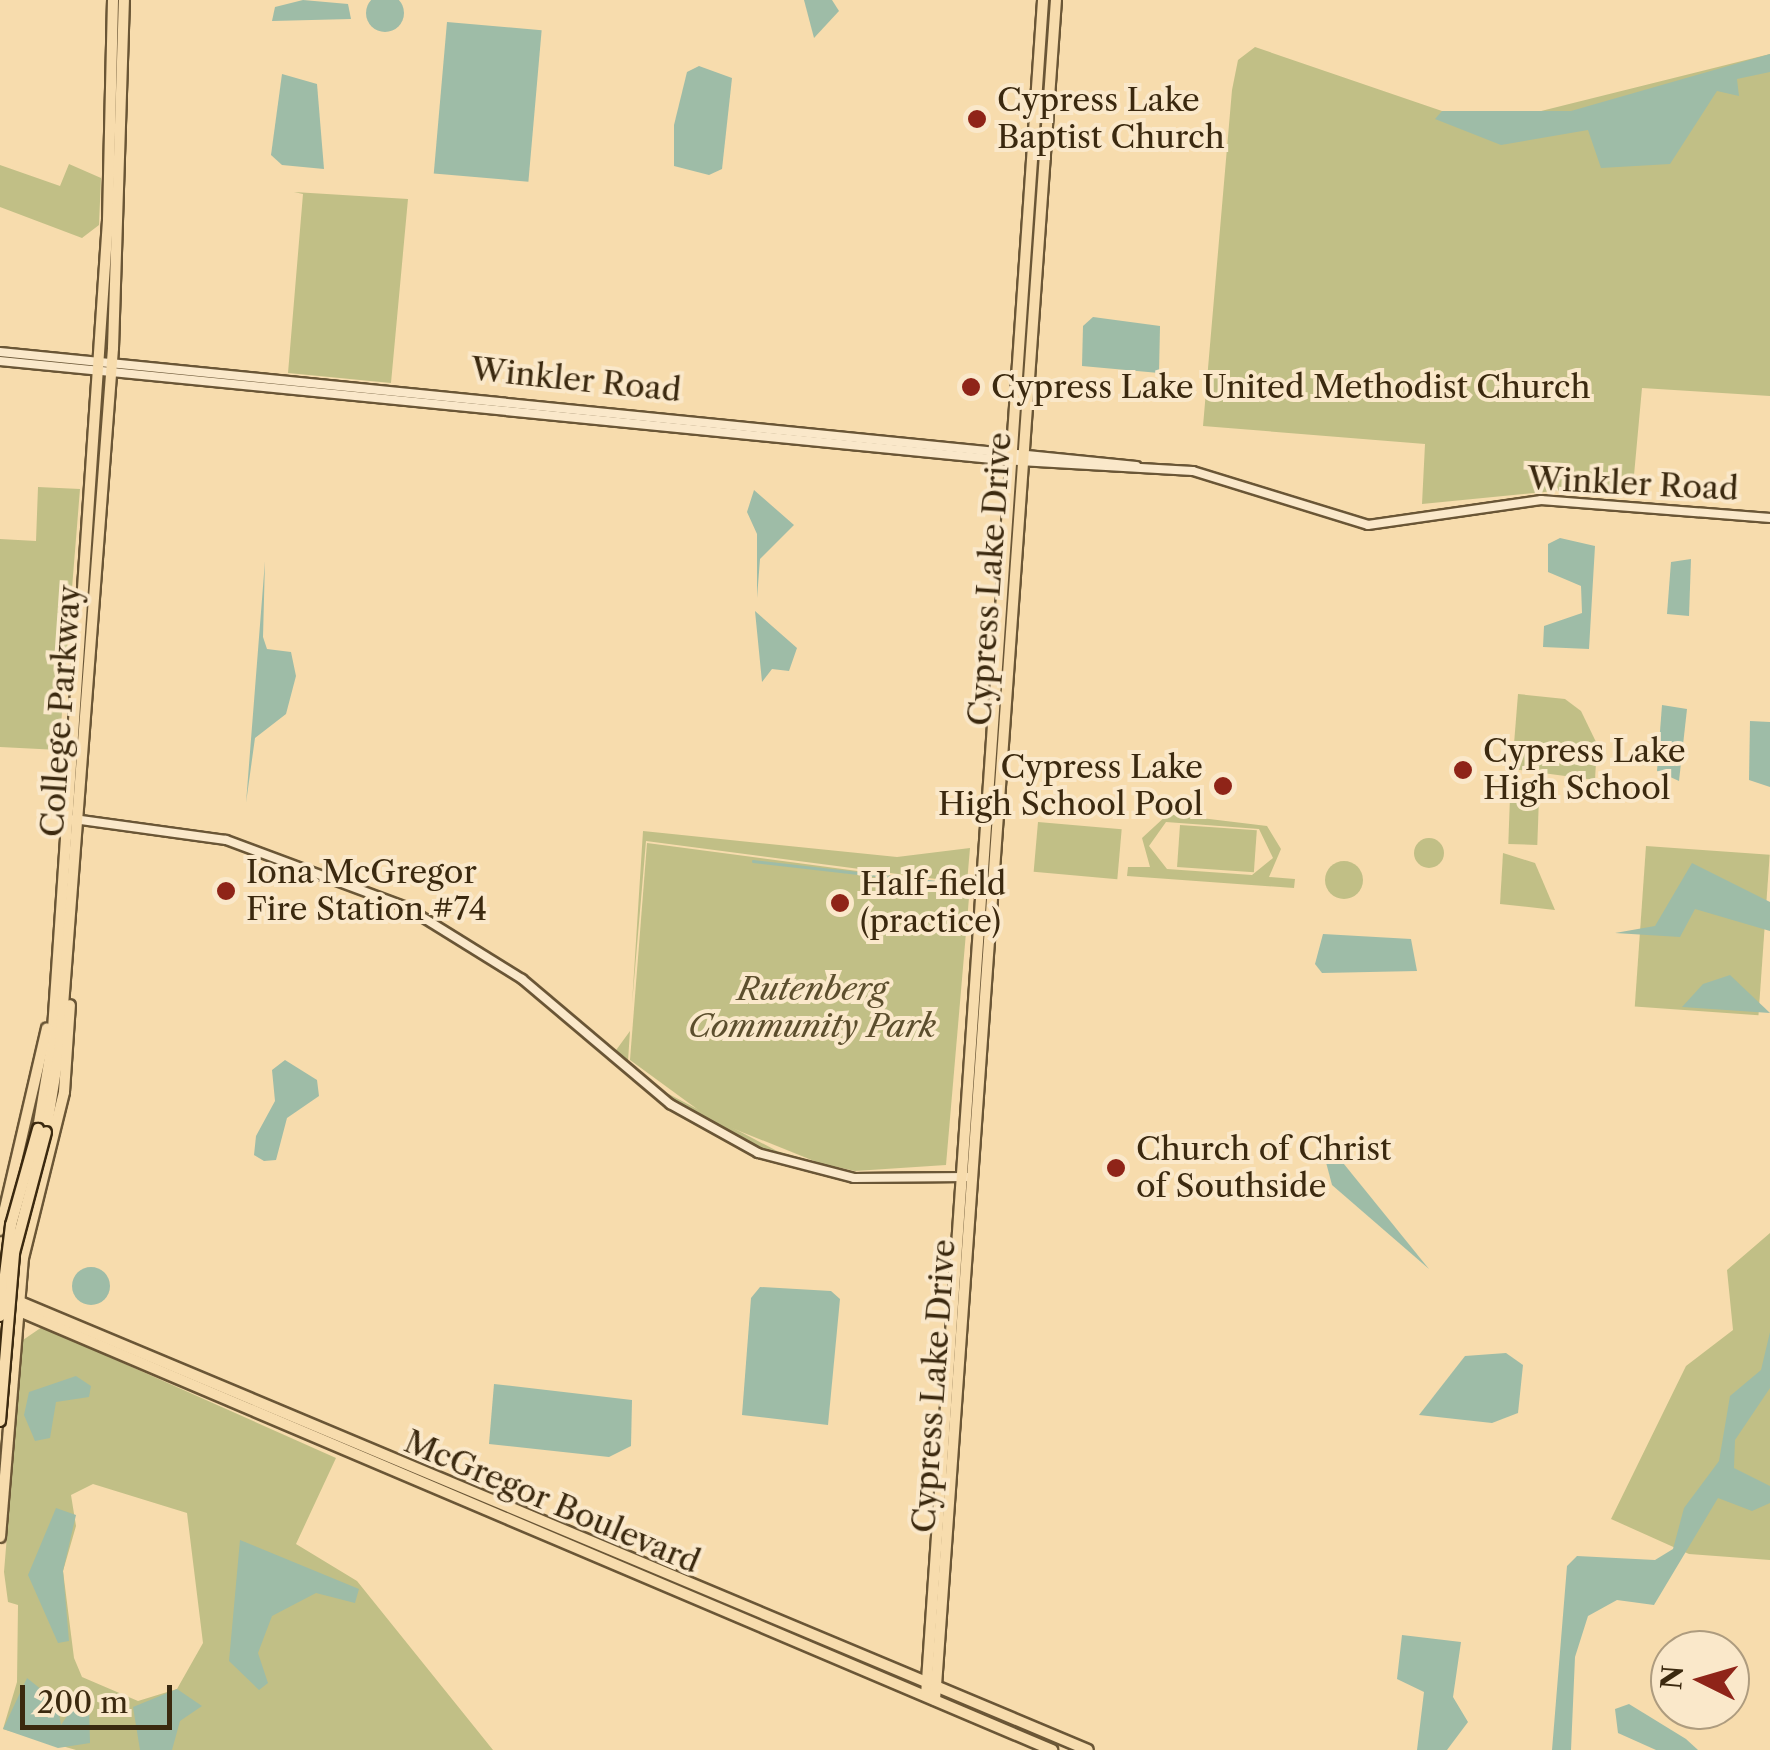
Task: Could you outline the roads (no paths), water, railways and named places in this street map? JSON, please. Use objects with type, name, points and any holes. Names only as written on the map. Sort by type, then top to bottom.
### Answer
[{"type":"main road","name":"College Parkway","points":[[62,956],[65,817],[98,362],[112,0]]},
{"type":"main road","name":"College Parkway","points":[[0,1421],[14,1253],[42,1130],[78,818],[112,364],[124,0]]},
{"type":"main road","name":"Cypress Lake Drive","points":[[931,1692],[974,1177],[1043,0]]},
{"type":"main road","name":"Cypress Lake Drive","points":[[931,1692],[959,1176],[1056,0]]},
{"type":"main road","points":[[90,475],[104,476]]},
{"type":"main road","points":[[0,1230],[35,1104],[62,956]]},
{"type":"main road","points":[[0,1537],[16,1336],[6,1302],[22,1267],[65,1080],[62,956]]},
{"type":"main road","name":"College Parkway","points":[[6,1302],[11,1226],[42,1130]]},
{"type":"main road","points":[[0,1263],[22,1267]]},
{"type":"main road","points":[[16,1336],[24,1326],[49,1319],[27,1292],[22,1267]]},
{"type":"main road","name":"McGregor Boulevard","points":[[6,1302],[931,1692],[1088,1750]]},
{"type":"main road","points":[[0,1330],[16,1336]]},
{"type":"main road","points":[[945,1384],[958,1386]]},
{"type":"main road","name":"McGregor Boulevard","points":[[931,1692],[1048,1748],[1062,1750]]},
{"type":"street","name":"Winkler Road","points":[[0,352],[830,441],[1218,476],[1368,525],[1541,500],[1770,518]]},
{"type":"street","name":"Winkler Road","points":[[0,361],[98,362]]},
{"type":"street","name":"Winkler Road","points":[[112,364],[876,435],[1017,456]]},
{"type":"street","points":[[830,441],[876,435]]},
{"type":"street","points":[[65,817],[226,840],[406,908],[522,979],[670,1104],[758,1153],[854,1178],[974,1177]]},
{"type":"waterway","points":[[753,861],[965,885]]},
{"type":"place","name":"Cypress Lake Baptist Church","points":[[977,119]]},
{"type":"place","name":"Cypress Lake United Methodist Church","points":[[971,387]]},
{"type":"place","name":"Cypress Lake High School","points":[[1463,770]]},
{"type":"place","name":"Cypress Lake High School Pool","points":[[1223,786]]},
{"type":"place","name":"Iona McGregor Fire Station #74","points":[[226,891]]},
{"type":"place","name":"Half-field (practice)","points":[[840,903]]},
{"type":"place","name":"Church of Christ of Southside","points":[[1116,1168]]},
{"type":"park label","name":"Rutenberg Community Park","points":[[812,1008]]}]
